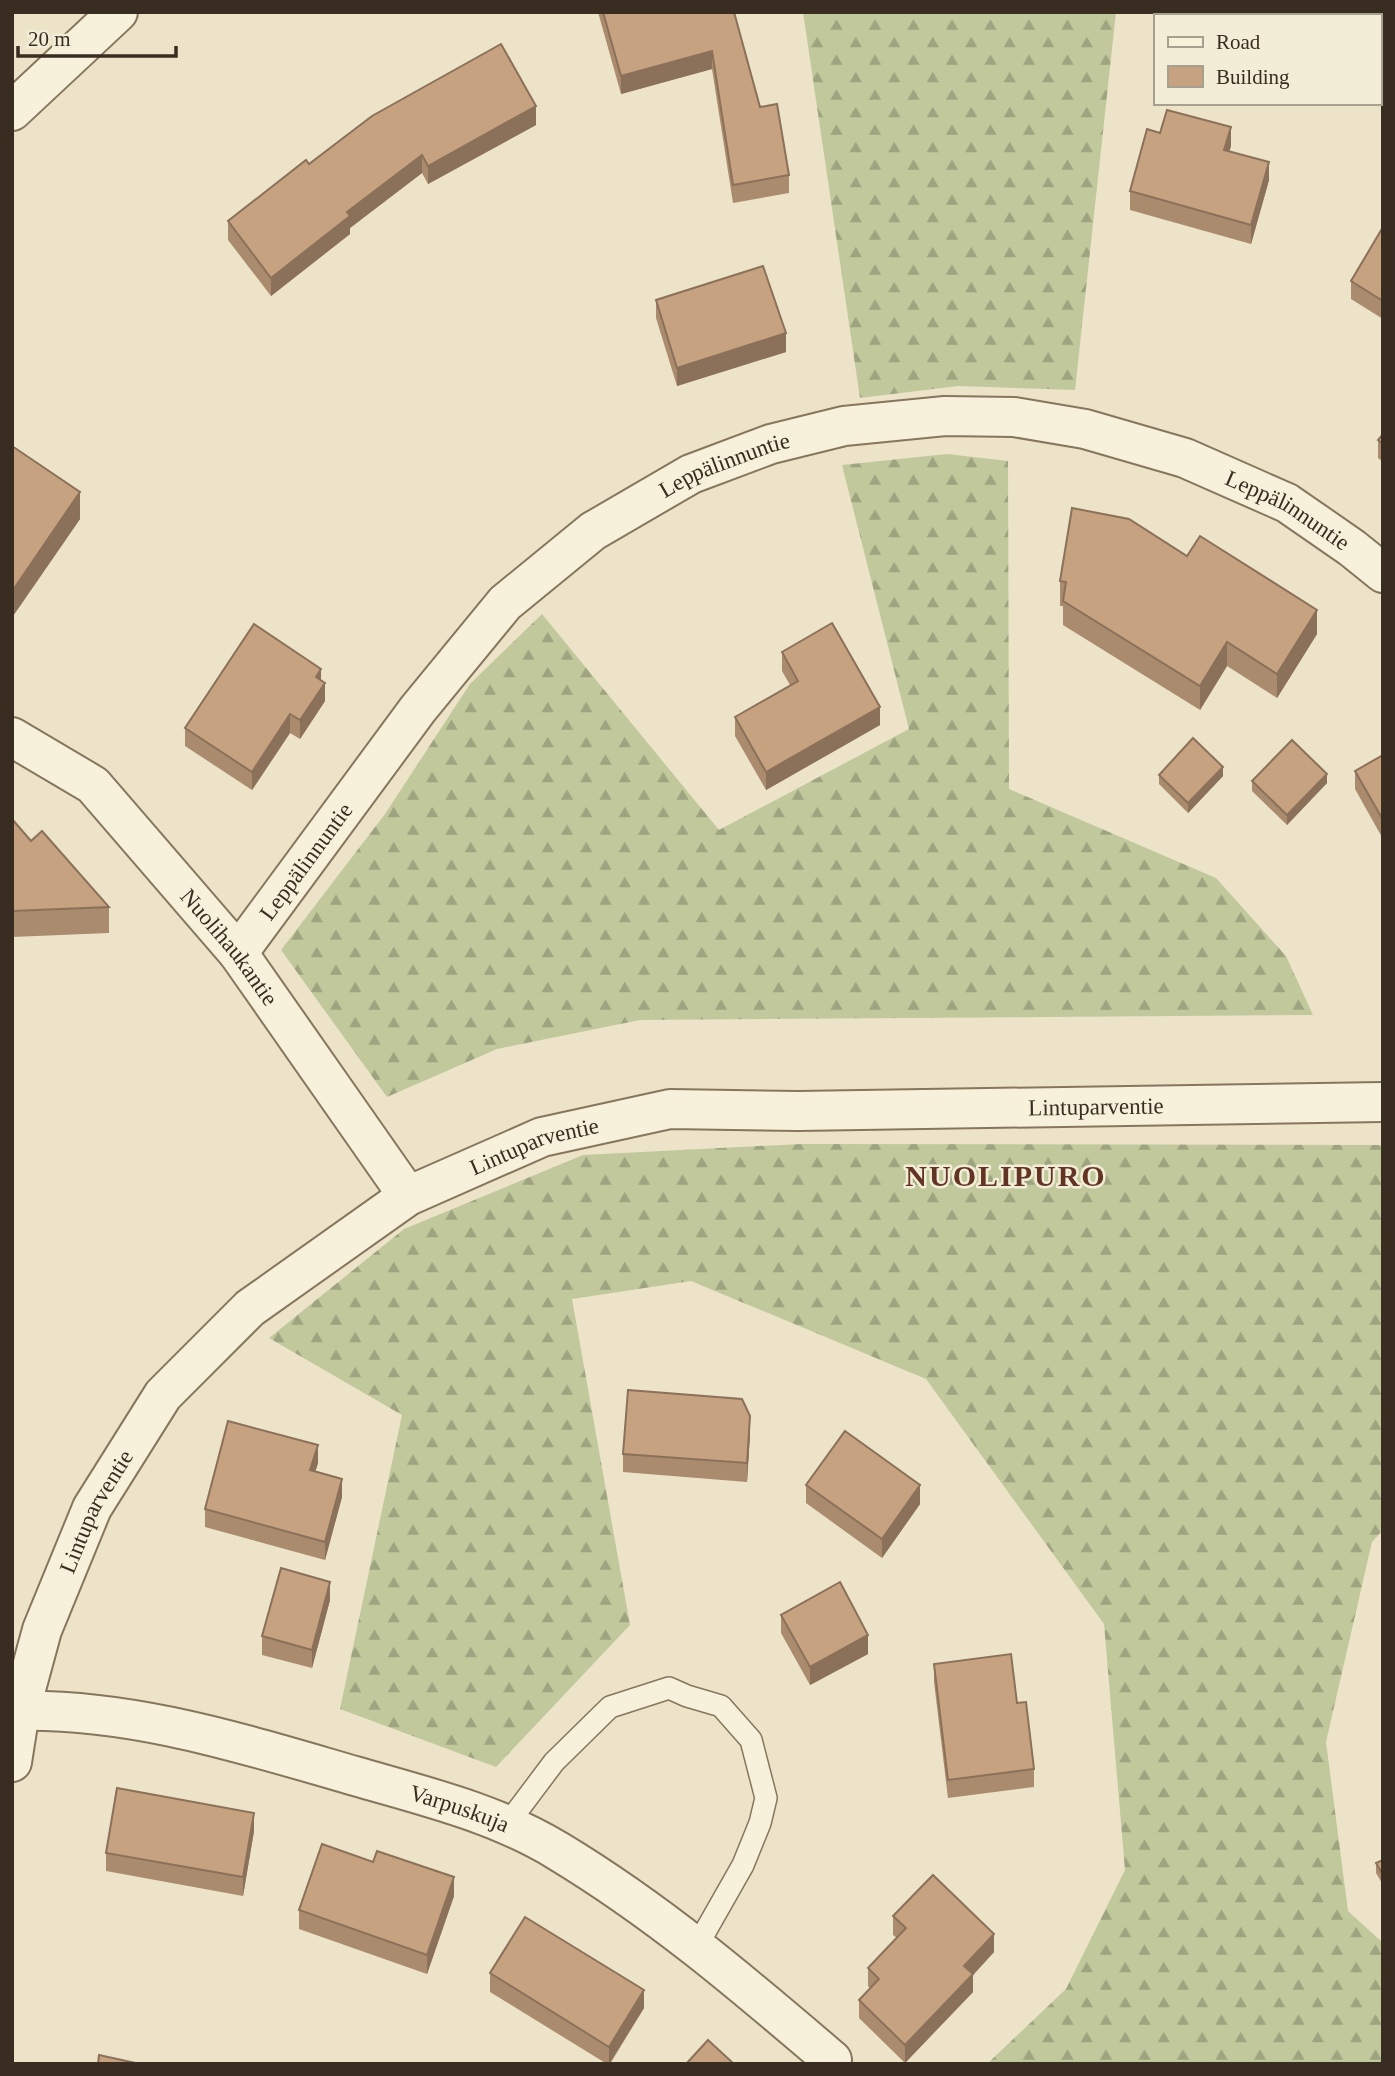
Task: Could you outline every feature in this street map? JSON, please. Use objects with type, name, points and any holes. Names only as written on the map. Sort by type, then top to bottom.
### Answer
[{"type":"street","points":[[12,111],[116,13]]},
{"type":"street","name":"Leppälinnuntie","points":[[238,953],[418,709],[505,603],[593,531],[691,474],[771,444],[844,426],[945,416],[1014,417],[1085,429],[1185,458],[1287,503],[1383,573]]},
{"type":"street","name":"Nuolihaukantie","points":[[12,737],[93,785],[238,953],[408,1196]]},
{"type":"street","name":"Lintuparventie","points":[[12,1762],[16,1711],[42,1630],[92,1508],[163,1395],[250,1308],[408,1196],[542,1137],[670,1109],[798,1111],[1383,1102]]},
{"type":"street","name":"Varpuskuja","points":[[16,1711],[104,1716],[238,1741],[470,1810],[555,1849],[642,1905],[697,1946],[832,2060]]},
{"type":"lane","points":[[506,1826],[554,1762],[610,1707],[670,1688],[721,1706],[751,1740],[766,1798],[760,1823],[743,1865],[697,1946]]},
{"type":"green space","points":[[803,12],[1116,12],[1075,390],[958,386],[860,398]]},
{"type":"green space","points":[[947,454],[1008,461],[1009,789],[1216,878],[1286,956],[1313,1015],[640,1020],[497,1049],[387,1097],[281,950],[385,814],[470,684],[542,614],[719,830],[909,729],[842,465]]},
{"type":"green space","points":[[801,1144],[1383,1145],[1383,1530],[1372,1542],[1326,1742],[1348,1911],[1383,1943],[1383,2064],[987,2064],[1066,1989],[1125,1870],[1104,1624],[926,1379],[691,1281],[572,1299],[630,1625],[496,1767],[340,1709],[402,1415],[269,1338],[404,1229],[583,1155]]},
{"type":"building","points":[[603,12],[734,12],[760,107],[777,104],[789,175],[733,185],[712,51],[621,76]]},
{"type":"building","points":[[1277,12],[1329,12],[1328,14],[1276,14]]},
{"type":"building","points":[[501,44],[536,106],[428,166],[422,155],[347,212],[350,216],[271,278],[228,221],[306,160],[309,164],[372,116]]},
{"type":"building","points":[[1167,110],[1231,127],[1224,150],[1269,162],[1251,225],[1130,191],[1147,129],[1160,133]]},
{"type":"building","points":[[1383,227],[1383,301],[1351,281]]},
{"type":"building","points":[[763,266],[786,333],[677,368],[656,300]]},
{"type":"building","points":[[12,446],[80,492],[13,590],[12,589]]},
{"type":"building","points":[[1072,508],[1129,519],[1187,556],[1200,536],[1317,610],[1277,674],[1227,642],[1200,686],[1063,601],[1066,582],[1060,581]]},
{"type":"building","points":[[832,623],[880,707],[766,772],[735,717],[798,681],[782,652]]},
{"type":"building","points":[[254,624],[321,669],[316,677],[325,683],[300,720],[290,714],[252,772],[185,728]]},
{"type":"building","points":[[1193,738],[1223,767],[1188,803],[1159,775]]},
{"type":"building","points":[[1292,740],[1327,774],[1287,815],[1252,781]]},
{"type":"building","points":[[1383,755],[1383,820],[1355,771]]},
{"type":"building","points":[[12,819],[31,841],[42,831],[109,907],[12,911]]},
{"type":"building","points":[[628,1390],[742,1399],[750,1416],[747,1463],[623,1454]]},
{"type":"building","points":[[228,1421],[318,1445],[310,1470],[342,1479],[325,1542],[205,1509]]},
{"type":"building","points":[[845,1431],[920,1485],[882,1539],[806,1485]]},
{"type":"building","points":[[281,1568],[330,1582],[312,1650],[262,1636]]},
{"type":"building","points":[[840,1582],[868,1635],[810,1667],[781,1615]]},
{"type":"building","points":[[1011,1654],[1017,1703],[1026,1702],[1034,1769],[948,1780],[934,1664]]},
{"type":"building","points":[[117,1788],[254,1813],[243,1877],[106,1853]]},
{"type":"building","points":[[322,1844],[373,1862],[377,1851],[454,1877],[427,1955],[299,1910]]},
{"type":"building","points":[[1383,1860],[1383,1875],[1376,1863]]},
{"type":"building","points":[[933,1875],[994,1934],[964,1966],[973,1974],[905,2045],[859,2000],[879,1979],[868,1968],[906,1928],[893,1916]]},
{"type":"building","points":[[525,1917],[644,1990],[609,2047],[490,1973]]},
{"type":"building","points":[[708,2040],[734,2064],[686,2064]]},
{"type":"building","points":[[99,2055],[140,2064],[98,2064]]},
{"type":"district","name":"NUOLIPURO","points":[[1006,1175]]}]
